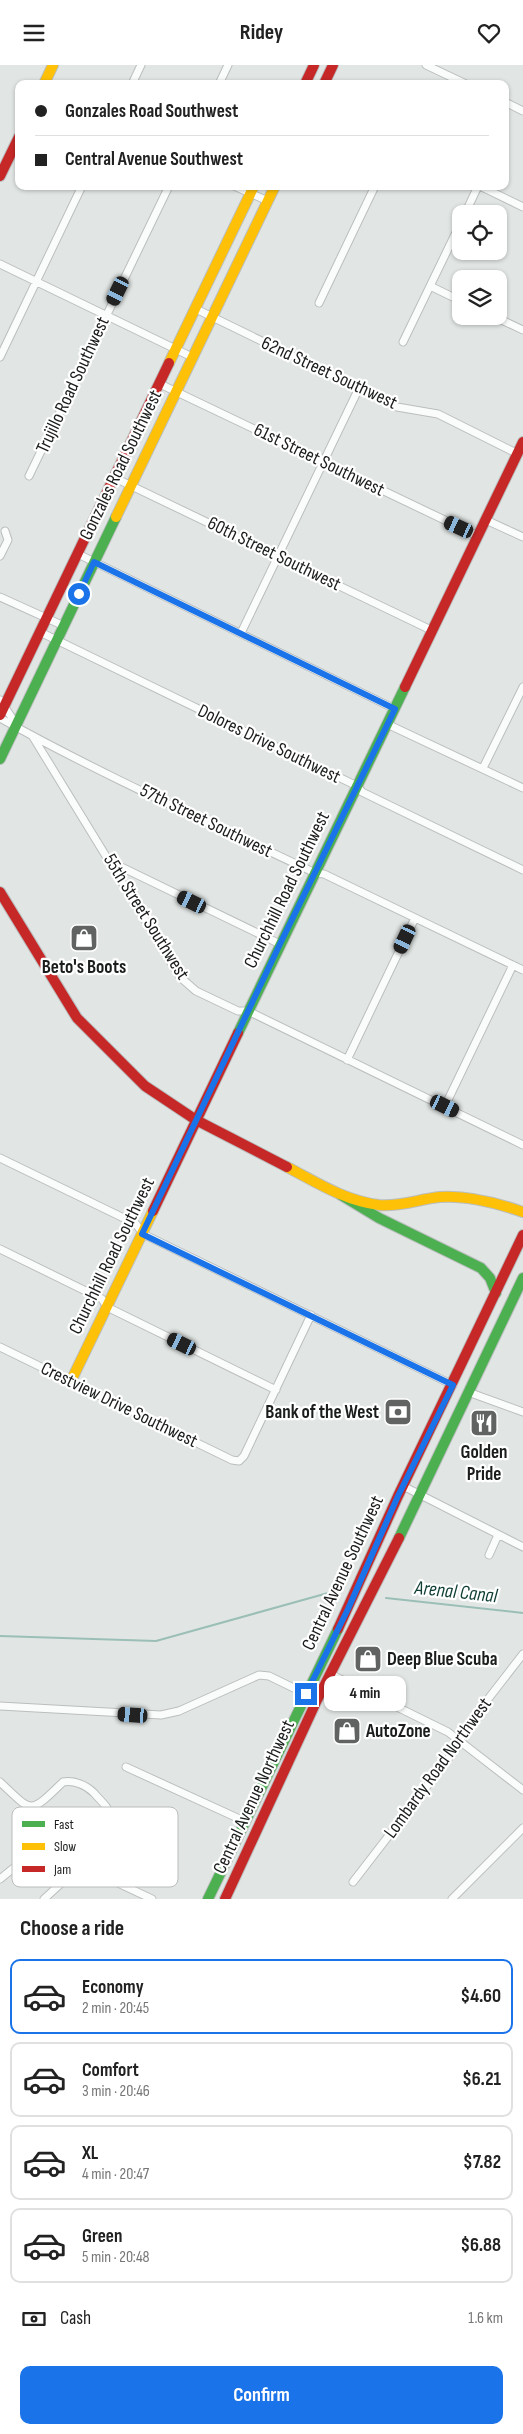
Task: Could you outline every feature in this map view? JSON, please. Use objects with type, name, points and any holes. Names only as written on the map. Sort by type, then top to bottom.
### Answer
[{"type":"street","points":[[46,80],[53,65]]},
{"type":"street","points":[[134,80],[141,65]]},
{"type":"street","points":[[221,80],[228,65]]},
{"type":"street","points":[[307,80],[314,65]]},
{"type":"street","points":[[326,80],[333,65]]},
{"type":"street","points":[[426,65],[458,80]]},
{"type":"street","points":[[509,104],[523,111]]},
{"type":"street","points":[[0,176],[15,145]]},
{"type":"street","points":[[0,357],[80,190]]},
{"type":"street","name":"Trujillo Road Southwest","points":[[29,476],[167,190]]},
{"type":"street","points":[[253,190],[268,201]]},
{"type":"street","name":"Gonzales Road Southwest","points":[[1,710],[47,619],[253,190]]},
{"type":"street","name":"Gonzales Road Southwest","points":[[0,759],[273,190]]},
{"type":"street","points":[[320,303],[373,190]]},
{"type":"street","points":[[470,205],[477,190]]},
{"type":"street","points":[[487,190],[523,207]]},
{"type":"street","points":[[403,342],[452,241]]},
{"type":"street","points":[[0,264],[192,357]]},
{"type":"street","points":[[430,286],[452,297]]},
{"type":"street","name":"62nd Street Southwest","points":[[196,309],[397,407],[438,413],[518,454]]},
{"type":"street","points":[[507,323],[523,330]]},
{"type":"street","name":"61st Street Southwest","points":[[160,384],[478,536]]},
{"type":"street","points":[[241,633],[359,388]]},
{"type":"street","name":"Churchhill Road Southwest","points":[[70,1381],[523,442]]},
{"type":"street","name":"60th Street Southwest","points":[[115,478],[433,631]]},
{"type":"street","points":[[486,520],[523,537]]},
{"type":"street","points":[[0,556],[8,540],[5,531]]},
{"type":"street","points":[[78,554],[395,709]]},
{"type":"street","points":[[0,597],[64,627]]},
{"type":"street","name":"Dolores Drive Southwest","points":[[40,632],[357,786],[362,792],[523,870]]},
{"type":"street","points":[[483,769],[523,687]]},
{"type":"street","points":[[1,710],[16,725]]},
{"type":"street","name":"57th Street Southwest","points":[[1,710],[16,725],[33,737],[315,873],[324,874],[523,970]]},
{"type":"street","points":[[387,724],[523,788]]},
{"type":"street","name":"55th Street Southwest","points":[[33,737],[186,984],[238,1011],[248,1011],[523,1145]]},
{"type":"street","points":[[111,862],[280,944]]},
{"type":"street","points":[[0,892],[78,1018],[145,1086],[196,1120],[341,1195],[379,1218],[481,1268],[490,1278],[496,1293]]},
{"type":"street","points":[[347,1060],[415,918]]},
{"type":"street","points":[[445,1106],[513,965]]},
{"type":"street","points":[[0,1158],[136,1224],[142,1234],[453,1385]]},
{"type":"street","points":[[341,1195],[381,1205],[405,1205],[442,1197],[475,1198],[523,1212]]},
{"type":"street","name":"Central Avenue Southwest","points":[[208,1899],[348,1609],[403,1486],[453,1385],[523,1235]]},
{"type":"street","points":[[0,1249],[102,1299],[107,1307],[276,1390],[311,1315]]},
{"type":"street","name":"Central Avenue Northwest","points":[[225,1899],[330,1674],[420,1496],[523,1278]]},
{"type":"street","name":"Crestview Drive Southwest","points":[[0,1347],[232,1461],[239,1461],[244,1456],[276,1390]]},
{"type":"street","points":[[468,1392],[523,1413]]},
{"type":"street","points":[[403,1486],[523,1547]]},
{"type":"street","points":[[489,1555],[498,1535]]},
{"type":"street","name":"Lombardy Road Northwest","points":[[353,1882],[460,1740],[464,1730],[523,1654]]},
{"type":"street","points":[[330,1674],[433,1724],[460,1740],[523,1790]]},
{"type":"street","points":[[0,1707],[161,1715],[179,1711],[259,1675],[269,1676],[306,1694]]},
{"type":"street","points":[[126,1767],[244,1821]]},
{"type":"street","points":[[0,1782],[25,1805],[31,1807],[38,1805],[62,1782],[70,1781],[90,1789],[106,1807]]},
{"type":"street","points":[[452,1899],[523,1828]]},
{"type":"street","points":[[0,1879],[12,1869]]},
{"type":"street","points":[[44,1899],[57,1887]]},
{"type":"street","points":[[126,1887],[152,1899]]},
{"type":"waterway","points":[[0,1636],[156,1641],[328,1593],[336,1594]]},
{"type":"waterway","name":"Arenal Canal","points":[[386,1598],[523,1613]]},
{"type":"traffic: fast","points":[[0,759],[116,517]]},
{"type":"traffic: fast","points":[[238,1033],[405,687]]},
{"type":"traffic: fast","points":[[341,1195],[379,1218],[481,1268],[490,1278],[496,1293]]},
{"type":"traffic: fast","points":[[399,1538],[523,1278]]},
{"type":"traffic: fast","points":[[208,1899],[338,1629]]},
{"type":"traffic: slow","points":[[46,80],[53,65]]},
{"type":"traffic: slow","points":[[169,363],[252,190]]},
{"type":"traffic: slow","points":[[116,517],[273,190]]},
{"type":"traffic: slow","points":[[287,1167],[331,1190],[366,1203],[394,1205],[440,1197],[461,1197],[493,1203],[523,1212]]},
{"type":"traffic: slow","points":[[71,1381],[153,1211]]},
{"type":"traffic: jam","points":[[307,80],[314,65]]},
{"type":"traffic: jam","points":[[326,80],[333,65]]},
{"type":"traffic: jam","points":[[0,176],[15,145]]},
{"type":"traffic: jam","points":[[0,715],[169,363]]},
{"type":"traffic: jam","points":[[405,687],[523,442]]},
{"type":"traffic: jam","points":[[0,892],[77,1018],[145,1086],[196,1120],[287,1167]]},
{"type":"traffic: jam","points":[[153,1211],[238,1033]]},
{"type":"traffic: jam","points":[[338,1629],[398,1496],[523,1235]]},
{"type":"traffic: jam","points":[[225,1899],[317,1700],[399,1538]]},
{"type":"place","name":"Beto's Boots","points":[[84,938]]},
{"type":"place","name":"Bank of the West","points":[[398,1412]]},
{"type":"place","name":"Golden Pride","points":[[484,1423]]},
{"type":"place","name":"Deep Blue Scuba","points":[[368,1659]]},
{"type":"place","name":"AutoZone","points":[[347,1731]]},
{"type":"route","points":[[79,594],[94,562],[395,709],[280,944],[142,1234],[453,1385],[398,1496],[348,1609],[306,1694]]}]
